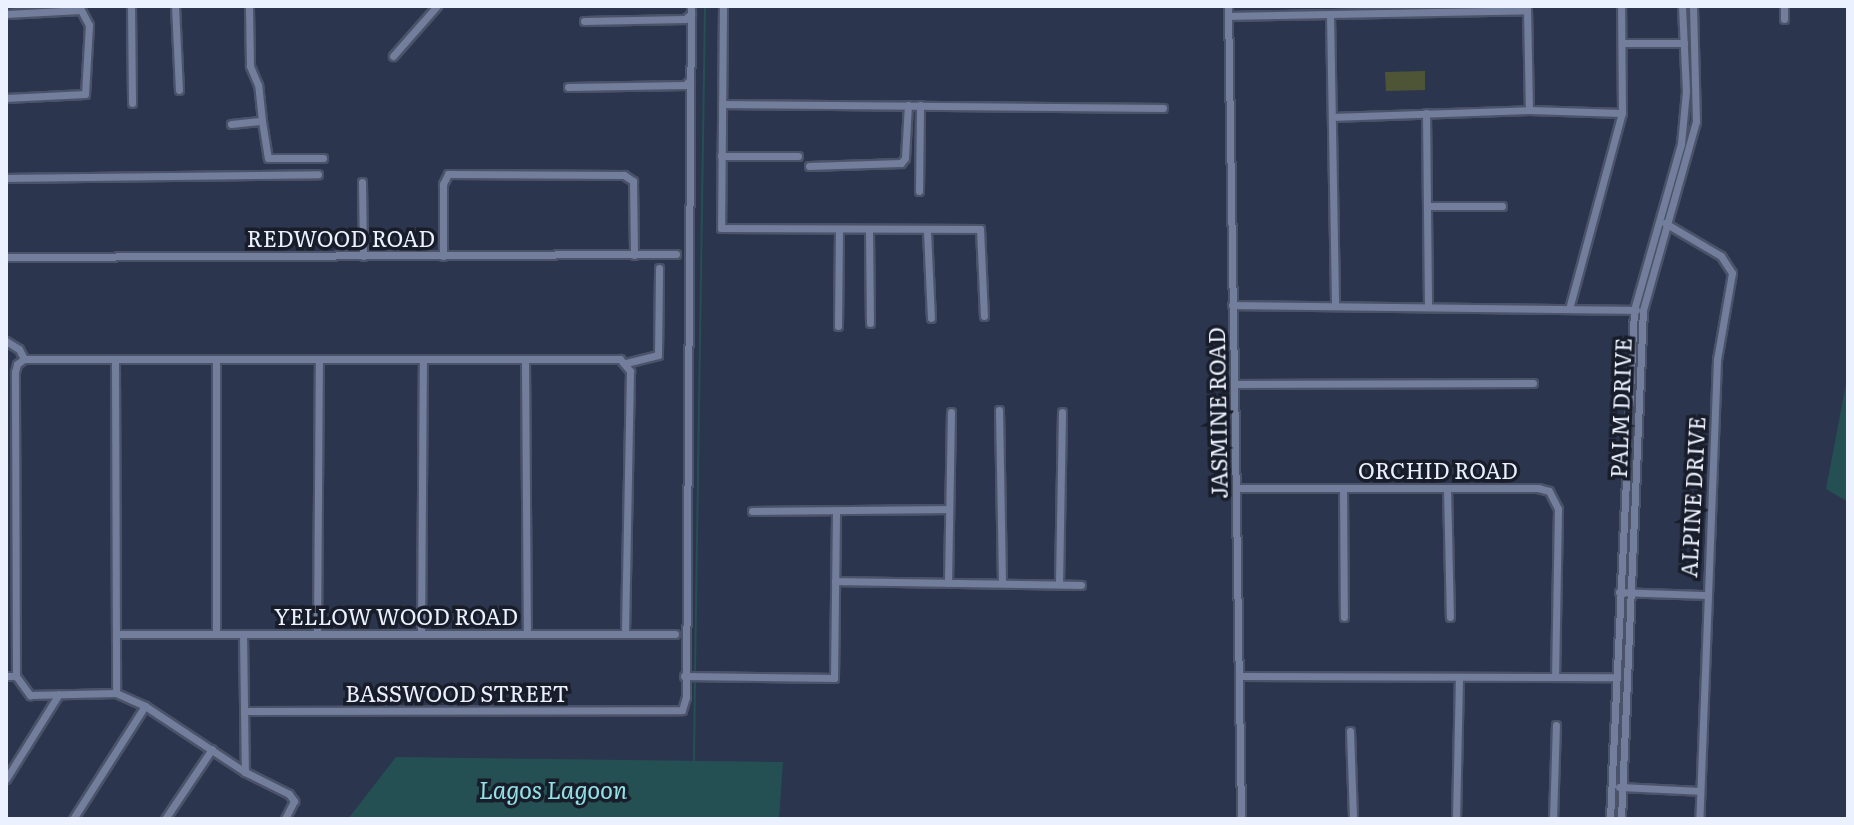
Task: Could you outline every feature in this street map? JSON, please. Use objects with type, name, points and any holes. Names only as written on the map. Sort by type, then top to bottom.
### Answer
[{"type":"street","points":[[131,6],[132,103]]},
{"type":"street","points":[[175,6],[179,90]]},
{"type":"street","points":[[249,6],[250,66],[258,85],[268,158],[323,158]]},
{"type":"street","points":[[393,56],[437,6]]},
{"type":"street","points":[[723,6],[721,228],[980,229],[984,316]]},
{"type":"street","name":"JASMINE ROAD","points":[[1228,6],[1241,819]]},
{"type":"street","points":[[1569,309],[1622,113],[1621,6]]},
{"type":"street","name":"PALM DRIVE","points":[[1610,819],[1614,677],[1638,310],[1658,218],[1681,144],[1685,117],[1682,6]]},
{"type":"street","name":"PALM DRIVE","points":[[1621,819],[1631,592],[1638,310],[1696,121],[1693,6]]},
{"type":"street","points":[[1784,6],[1784,19]]},
{"type":"street","points":[[1228,16],[1527,8],[1529,110]]},
{"type":"street","points":[[6,14],[81,10],[89,25],[85,94],[6,98]]},
{"type":"street","points":[[584,21],[685,19],[691,10]]},
{"type":"street","points":[[691,10],[686,676],[834,678],[836,512]]},
{"type":"street","points":[[1330,14],[1335,306]]},
{"type":"street","points":[[1622,43],[1694,43]]},
{"type":"street","points":[[568,87],[685,85],[690,80]]},
{"type":"street","points":[[722,104],[1163,108]]},
{"type":"street","points":[[809,166],[901,163],[905,158],[908,105]]},
{"type":"street","points":[[919,191],[920,105]]},
{"type":"street","points":[[1332,117],[1529,110],[1622,113]]},
{"type":"street","points":[[1426,113],[1428,307]]},
{"type":"street","points":[[231,124],[262,121]]},
{"type":"street","points":[[721,156],[798,156]]},
{"type":"street","points":[[6,178],[318,174]]},
{"type":"street","points":[[443,256],[443,184],[448,174],[624,175],[633,181],[634,255]]},
{"type":"street","points":[[362,182],[363,256]]},
{"type":"street","points":[[1427,206],[1502,206]]},
{"type":"street","name":"ALPINE DRIVE","points":[[1658,218],[1721,256],[1732,273],[1717,360],[1705,595],[1699,819]]},
{"type":"street","points":[[838,326],[839,229]]},
{"type":"street","points":[[869,230],[870,323]]},
{"type":"street","points":[[927,231],[931,318]]},
{"type":"street","name":"REDWOOD ROAD","points":[[6,257],[676,254]]},
{"type":"street","points":[[285,819],[294,801],[289,794],[245,772],[145,706],[116,693],[30,695],[16,676],[17,364],[24,359],[623,361],[658,355],[659,268]]},
{"type":"street","points":[[1232,305],[1638,310]]},
{"type":"street","points":[[6,341],[19,349],[24,359]]},
{"type":"street","points":[[525,359],[527,634]]},
{"type":"street","points":[[216,360],[216,634]]},
{"type":"street","points":[[317,634],[319,360]]},
{"type":"street","points":[[421,633],[423,360]]},
{"type":"street","points":[[115,361],[116,693]]},
{"type":"street","points":[[623,361],[630,371],[625,634]]},
{"type":"street","points":[[1234,384],[1533,383]]},
{"type":"street","points":[[999,410],[1002,583]]},
{"type":"street","points":[[948,583],[951,412]]},
{"type":"street","points":[[1059,584],[1062,412]]},
{"type":"street","name":"ORCHID ROAD","points":[[1236,488],[1538,488],[1549,491],[1558,509],[1555,676]]},
{"type":"street","points":[[1343,488],[1344,617]]},
{"type":"street","points":[[1447,488],[1450,617]]},
{"type":"street","points":[[6,497],[17,497]]},
{"type":"street","points":[[752,511],[949,509]]},
{"type":"street","points":[[835,581],[1081,585]]},
{"type":"street","points":[[1619,592],[1705,595]]},
{"type":"street","points":[[6,598],[16,598]]},
{"type":"street","name":"YELLOW WOOD ROAD","points":[[116,634],[675,634]]},
{"type":"street","points":[[243,634],[245,772]]},
{"type":"street","points":[[6,676],[16,676]]},
{"type":"street","name":"BASSWOOD STREET","points":[[244,711],[671,712],[682,710],[684,706],[686,676]]},
{"type":"street","points":[[1239,676],[1627,677]]},
{"type":"street","points":[[1456,819],[1459,677]]},
{"type":"street","points":[[6,779],[59,694]]},
{"type":"street","points":[[73,819],[145,706]]},
{"type":"street","points":[[1553,819],[1556,725]]},
{"type":"street","points":[[1350,731],[1353,819]]},
{"type":"street","points":[[165,819],[212,749]]},
{"type":"street","points":[[1611,781],[1622,788],[1700,791]]},
{"type":"shaded area","points":[[1425,71],[1425,90],[1386,91],[1385,72]]},
{"type":"water","points":[[1848,373],[1848,502],[1826,489]]},
{"type":"water","name":"Lagos Lagoon","points":[[396,757],[783,762],[779,819],[348,819]]},
{"type":"waterway","points":[[695,673],[705,6]]},
{"type":"waterway","points":[[694,761],[695,679]]}]
